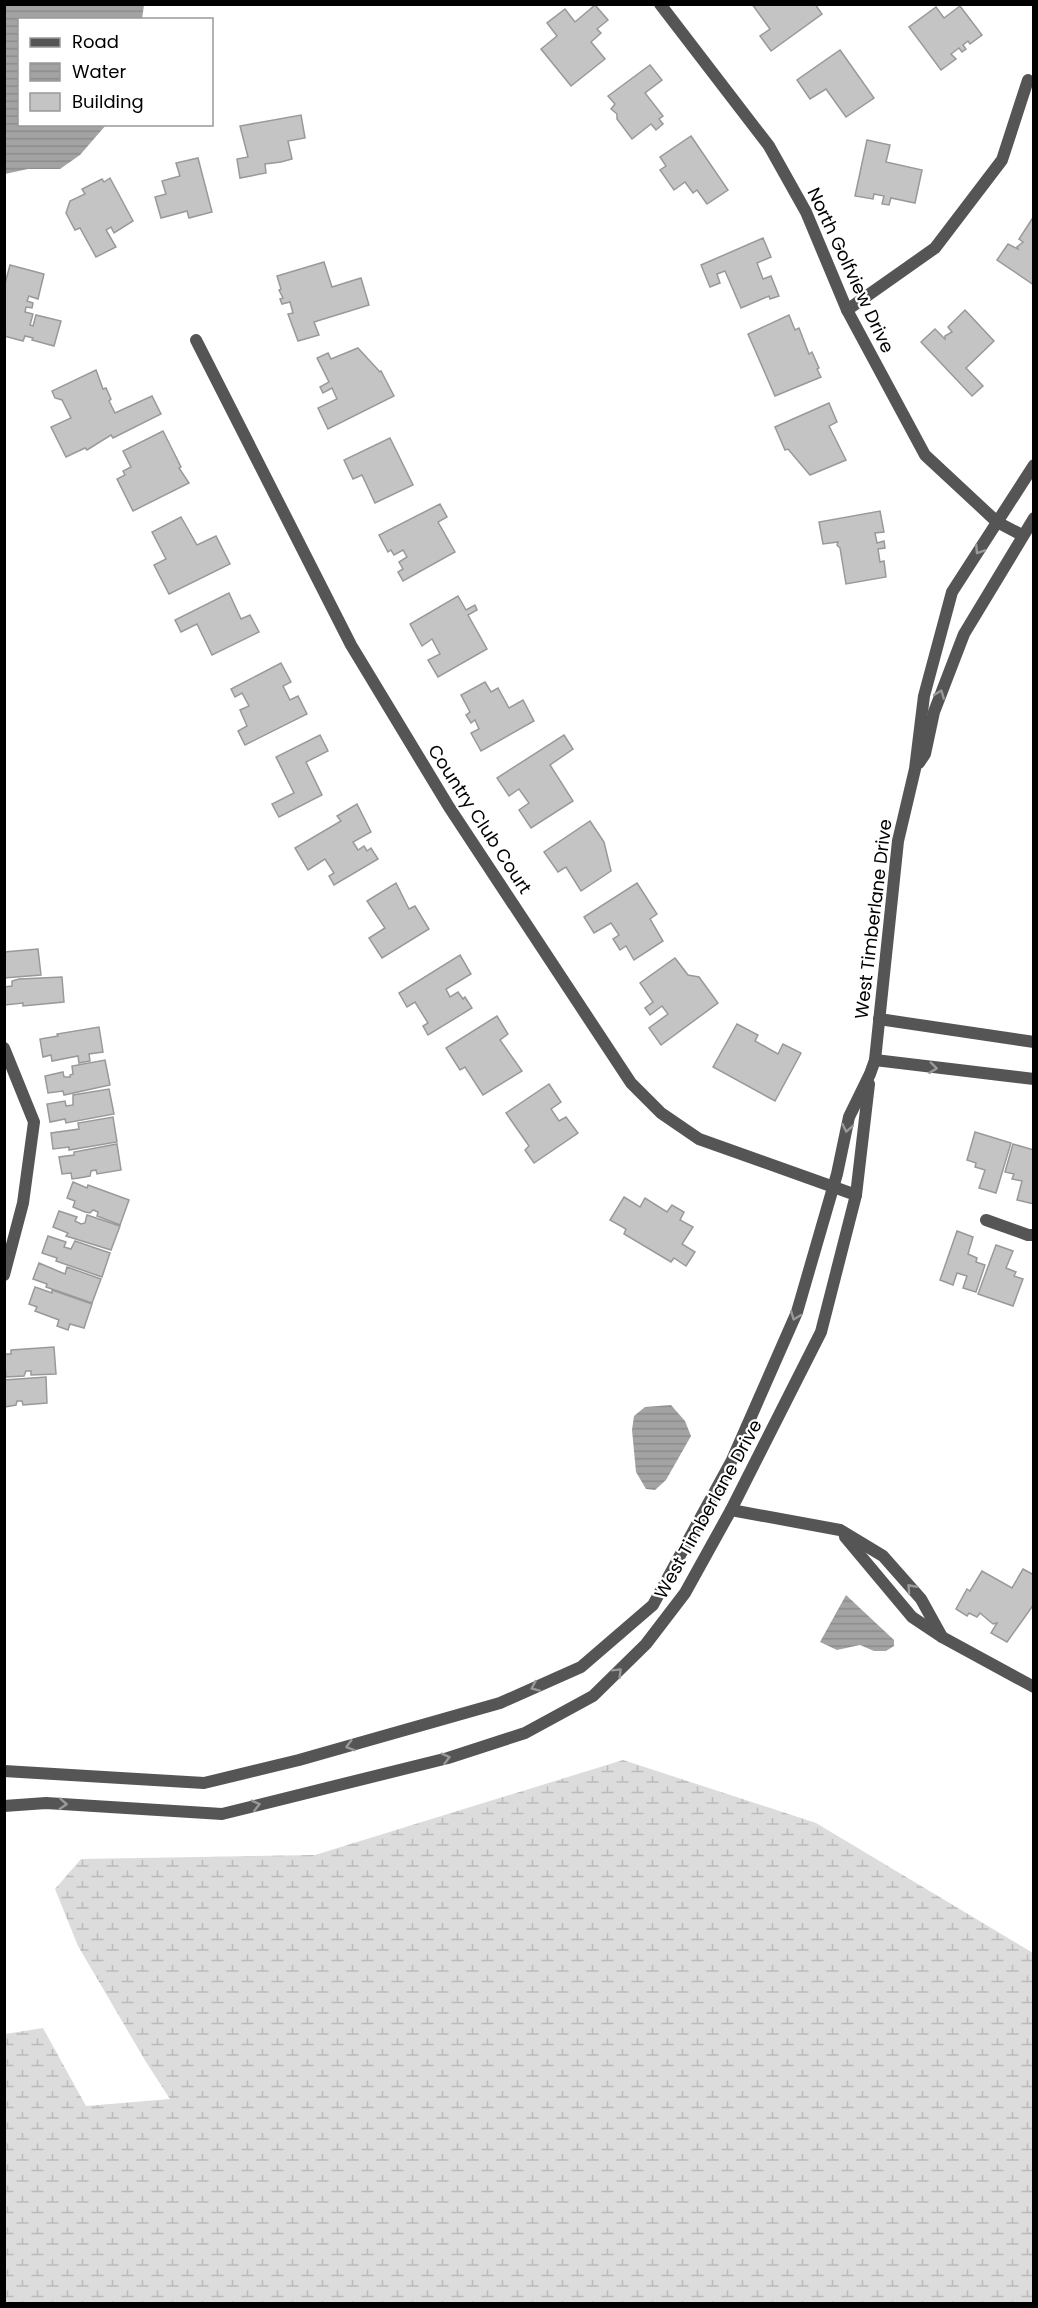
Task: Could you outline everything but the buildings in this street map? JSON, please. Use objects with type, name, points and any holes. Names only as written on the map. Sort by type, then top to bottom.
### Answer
[{"type":"street","name":"North Golfview Drive","points":[[660,4],[769,146],[806,212],[847,310],[925,455],[997,522],[1022,535]]},
{"type":"street","points":[[847,310],[935,248],[1002,160],[1028,80]]},
{"type":"street","name":"Country Club Court","points":[[196,340],[351,645],[449,807],[631,1083],[661,1113],[699,1139],[856,1195]]},
{"type":"street","name":"West Timberlane Drive","points":[[4,1806],[46,1803],[222,1814],[448,1758],[525,1732],[593,1696],[646,1644],[685,1593],[731,1510],[821,1332],[856,1195],[879,1019],[898,841],[915,769],[924,696],[952,592],[1034,465]]},
{"type":"street","name":"West Timberlane Drive","points":[[915,769],[925,754],[934,712],[964,633],[1034,518]]},
{"type":"street","points":[[879,1019],[1034,1042]]},
{"type":"street","points":[[4,1048],[34,1122],[23,1203],[4,1275]]},
{"type":"street","points":[[874,1060],[1034,1079]]},
{"type":"street","name":"West Timberlane Drive","points":[[4,1772],[204,1783],[299,1760],[500,1703],[581,1667],[653,1605],[732,1461],[797,1312],[833,1187],[849,1117],[870,1074]]},
{"type":"street","points":[[986,1220],[1034,1235]]},
{"type":"street","points":[[731,1510],[840,1530],[883,1556],[921,1599],[942,1637]]},
{"type":"street","points":[[840,1530],[912,1617],[942,1637],[1034,1687]]},
{"type":"green space","points":[[623,1760],[816,1823],[1033,1953],[1033,2303],[5,2303],[5,2034],[43,2028],[86,2106],[170,2099],[78,1946],[55,1889],[81,1859],[315,1855]]},
{"type":"water","points":[[4,5],[144,5],[142,18],[18,18],[18,126],[105,126],[80,155],[60,169],[28,169],[5,174]]},
{"type":"water","points":[[671,1405],[685,1421],[691,1436],[666,1480],[655,1490],[646,1489],[636,1472],[632,1430],[634,1416],[645,1407]]},
{"type":"water","points":[[846,1595],[894,1640],[894,1646],[886,1651],[874,1651],[860,1645],[837,1650],[820,1642]]}]
